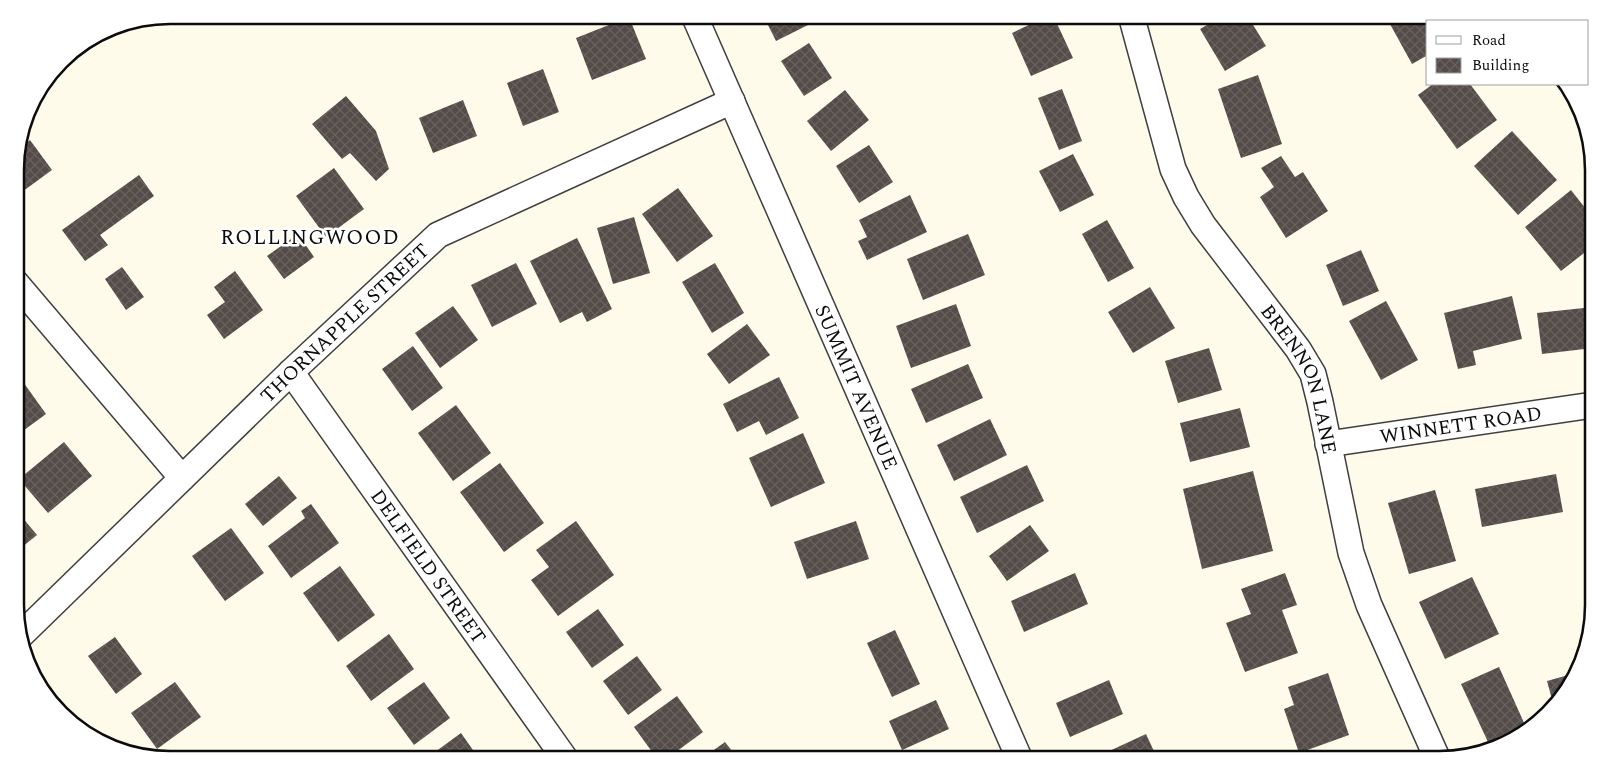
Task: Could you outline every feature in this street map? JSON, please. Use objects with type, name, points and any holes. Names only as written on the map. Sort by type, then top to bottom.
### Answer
[{"type":"street","name":"SUMMIT AVENUE","points":[[698,24],[1016,751]]},
{"type":"street","name":"BRENNON LANE","points":[[1133,24],[1173,169],[1186,197],[1203,225],[1298,349],[1313,374],[1351,553],[1369,605],[1434,751]]},
{"type":"street","name":"THORNAPPLE STREET","points":[[26,630],[292,372],[438,235],[732,101]]},
{"type":"street","points":[[24,292],[182,478]]},
{"type":"street","name":"DELFIELD STREET","points":[[292,372],[560,751]]},
{"type":"street","name":"WINNETT ROAD","points":[[1328,444],[1585,406]]},
{"type":"building","points":[[611,24],[632,24],[646,59],[592,80],[576,38]]},
{"type":"building","points":[[768,24],[810,24],[776,41]]},
{"type":"building","points":[[1031,24],[1057,24],[1073,58],[1031,76],[1012,33]]},
{"type":"building","points":[[1209,24],[1253,24],[1266,46],[1225,71],[1200,29]]},
{"type":"building","points":[[1390,24],[1426,24],[1426,56],[1412,64]]},
{"type":"building","points":[[809,43],[832,78],[804,96],[781,61]]},
{"type":"building","points":[[543,69],[559,112],[523,126],[507,83]]},
{"type":"building","points":[[1258,75],[1282,144],[1241,158],[1218,89]]},
{"type":"building","points":[[1432,85],[1471,85],[1497,120],[1457,149],[1418,95]]},
{"type":"building","points":[[1062,89],[1082,141],[1059,150],[1038,98]]},
{"type":"building","points":[[845,90],[869,120],[831,151],[807,121]]},
{"type":"building","points":[[346,96],[376,131],[389,169],[376,181],[350,153],[342,159],[312,124]]},
{"type":"building","points":[[463,100],[477,136],[433,153],[419,118]]},
{"type":"building","points":[[1512,131],[1557,180],[1518,215],[1474,166]]},
{"type":"building","points":[[30,140],[52,170],[24,190],[24,160],[27,142]]},
{"type":"building","points":[[869,145],[893,182],[859,203],[836,166]]},
{"type":"building","points":[[1073,154],[1094,195],[1060,212],[1039,171]]},
{"type":"building","points":[[1281,156],[1295,177],[1303,172],[1328,211],[1286,238],[1260,197],[1274,187],[1261,168]]},
{"type":"building","points":[[334,168],[364,209],[326,237],[296,196]]},
{"type":"building","points":[[139,175],[154,196],[100,235],[108,245],[85,261],[62,230]]},
{"type":"building","points":[[678,188],[713,236],[677,262],[642,214]]},
{"type":"building","points":[[1571,190],[1585,208],[1585,252],[1561,271],[1525,227]]},
{"type":"building","points":[[910,195],[927,232],[867,260],[858,241],[867,237],[859,220]]},
{"type":"building","points":[[634,217],[650,273],[613,284],[597,228]]},
{"type":"building","points":[[1107,220],[1134,268],[1108,282],[1082,234]]},
{"type":"building","points":[[298,234],[314,257],[284,279],[267,256]]},
{"type":"building","points":[[968,234],[985,275],[923,300],[907,259]]},
{"type":"building","points":[[577,238],[612,309],[587,322],[582,312],[560,323],[530,261]]},
{"type":"building","points":[[1361,250],[1379,291],[1343,306],[1326,265]]},
{"type":"building","points":[[516,263],[537,304],[492,327],[471,285]]},
{"type":"building","points":[[715,263],[744,313],[712,333],[682,282]]},
{"type":"building","points":[[122,267],[144,297],[126,310],[105,279]]},
{"type":"building","points":[[235,271],[263,310],[224,339],[207,315],[225,302],[214,287]]},
{"type":"building","points":[[1150,287],[1175,328],[1133,353],[1108,312]]},
{"type":"building","points":[[1512,296],[1522,339],[1473,351],[1476,365],[1458,369],[1444,313]]},
{"type":"building","points":[[1386,301],[1418,360],[1381,380],[1349,321]]},
{"type":"building","points":[[956,304],[971,346],[911,368],[896,326]]},
{"type":"building","points":[[453,306],[478,340],[440,368],[415,333]]},
{"type":"building","points":[[1585,308],[1585,349],[1542,354],[1537,313]]},
{"type":"building","points":[[747,324],[770,355],[729,384],[707,354]]},
{"type":"building","points":[[413,346],[443,388],[412,411],[382,369]]},
{"type":"building","points":[[1209,348],[1222,390],[1178,403],[1165,361]]},
{"type":"building","points":[[968,364],[983,398],[926,423],[911,389]]},
{"type":"building","points":[[779,377],[799,418],[766,435],[759,421],[737,432],[723,404]]},
{"type":"building","points":[[24,383],[46,414],[24,430]]},
{"type":"building","points":[[456,405],[491,453],[453,481],[418,433]]},
{"type":"building","points":[[1240,408],[1250,447],[1190,462],[1180,423]]},
{"type":"building","points":[[990,419],[1007,455],[954,481],[937,445]]},
{"type":"building","points":[[803,433],[825,483],[771,507],[749,458]]},
{"type":"building","points":[[64,442],[92,476],[48,513],[24,485],[24,475]]},
{"type":"building","points":[[500,463],[544,523],[504,552],[460,492]]},
{"type":"building","points":[[1027,465],[1044,501],[977,533],[960,497]]},
{"type":"building","points":[[1253,471],[1273,551],[1202,569],[1183,489]]},
{"type":"building","points":[[1556,474],[1563,512],[1482,527],[1475,489]]},
{"type":"building","points":[[279,476],[297,498],[263,526],[245,504]]},
{"type":"building","points":[[1435,490],[1456,561],[1409,574],[1388,503]]},
{"type":"building","points":[[311,504],[339,543],[291,578],[268,546],[305,518],[301,511]]},
{"type":"building","points":[[24,520],[37,535],[24,546]]},
{"type":"building","points":[[576,521],[614,575],[558,616],[531,580],[549,567],[536,550]]},
{"type":"building","points":[[856,521],[869,559],[807,579],[794,542]]},
{"type":"building","points":[[1030,525],[1049,551],[1007,581],[989,556]]},
{"type":"building","points":[[231,528],[264,573],[225,601],[192,556]]},
{"type":"building","points":[[340,566],[375,615],[338,642],[303,593]]},
{"type":"building","points":[[1075,573],[1088,604],[1024,632],[1011,601]]},
{"type":"building","points":[[1285,573],[1297,605],[1282,610],[1298,653],[1245,672],[1226,623],[1251,614],[1241,589]]},
{"type":"building","points":[[1472,577],[1499,634],[1445,659],[1419,602]]},
{"type":"building","points":[[598,609],[624,645],[592,668],[566,632]]},
{"type":"building","points":[[895,630],[920,684],[892,697],[867,643]]},
{"type":"building","points":[[389,634],[414,669],[371,701],[346,666]]},
{"type":"building","points":[[115,637],[142,674],[116,694],[88,656]]},
{"type":"building","points":[[637,656],[662,690],[628,715],[603,681]]},
{"type":"building","points":[[1499,667],[1525,724],[1488,742],[1461,684]]},
{"type":"building","points":[[1328,673],[1349,735],[1305,751],[1298,751],[1284,709],[1294,705],[1288,687]]},
{"type":"building","points":[[1567,675],[1552,699],[1547,681]]},
{"type":"building","points":[[1109,680],[1123,714],[1070,737],[1056,703]]},
{"type":"building","points":[[175,682],[201,717],[157,749],[131,713]]},
{"type":"building","points":[[424,682],[450,718],[414,745],[387,708]]},
{"type":"building","points":[[677,696],[703,732],[677,751],[651,751],[634,727]]},
{"type":"building","points":[[936,700],[949,729],[902,750],[889,721]]},
{"type":"building","points":[[461,733],[474,751],[436,751]]},
{"type":"building","points":[[1146,734],[1154,751],[1109,751]]},
{"type":"building","points":[[725,742],[732,751],[712,751]]},
{"type":"district","name":"ROLLINGWOOD","points":[[310,237]]}]
